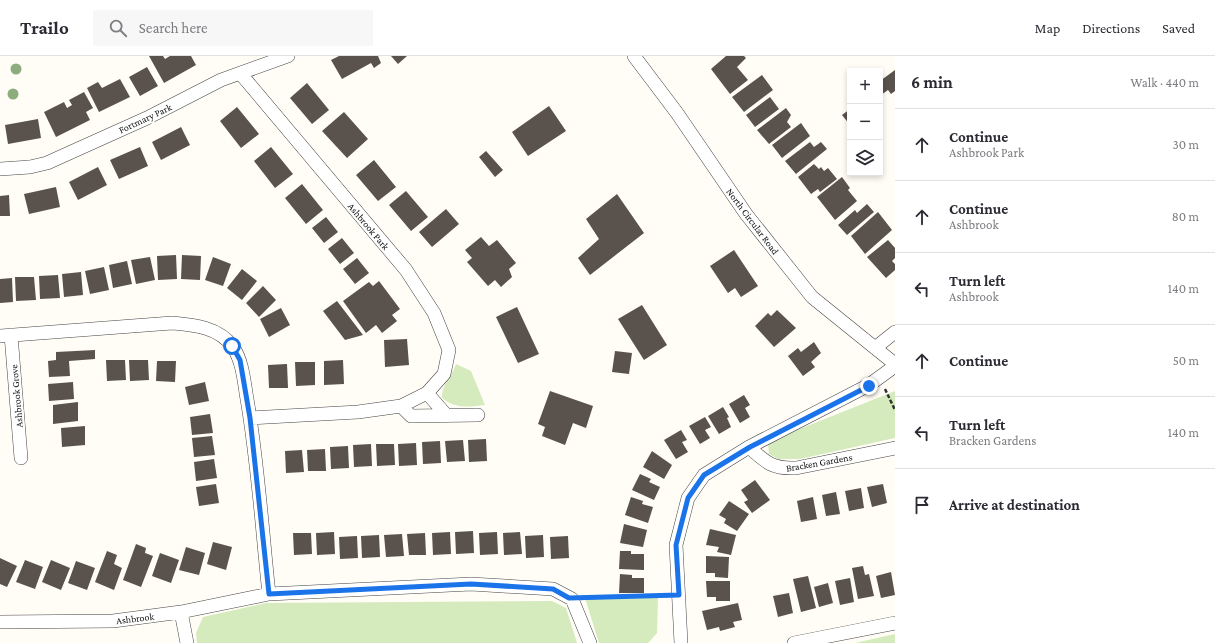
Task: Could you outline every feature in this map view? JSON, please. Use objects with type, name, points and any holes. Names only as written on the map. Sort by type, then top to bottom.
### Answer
[{"type":"street","name":"Fortmary Park","points":[[0,169],[30,167],[47,163],[147,118],[222,80],[288,56]]},
{"type":"street","name":"North Circular Road","points":[[634,56],[676,113],[746,214],[812,297],[895,365]]},
{"type":"street","name":"Ashbrook Park","points":[[240,73],[406,270],[434,313],[449,350],[444,374],[427,393],[401,406],[358,412],[250,418]]},
{"type":"street","name":"Ashbrook Grove","points":[[21,458],[5,336],[172,323],[194,324],[207,328],[232,346],[240,360],[250,418]]},
{"type":"street","points":[[875,348],[895,332]]},
{"type":"street","points":[[681,643],[676,545],[688,498],[704,475],[750,447],[869,386],[895,365]]},
{"type":"street","points":[[427,393],[447,416]]},
{"type":"street","points":[[401,406],[411,416],[478,415]]},
{"type":"street","points":[[250,418],[269,594]]},
{"type":"street","name":"Bracken Gardens","points":[[750,447],[762,459],[780,469],[796,468],[895,448]]},
{"type":"street","name":"Ashbrook","points":[[0,622],[113,621],[181,612],[269,594],[471,584],[553,589],[569,598]]},
{"type":"street","points":[[569,598],[572,599],[590,643]]},
{"type":"street","points":[[181,612],[187,643]]},
{"type":"street","points":[[794,643],[895,623]]},
{"type":"path","points":[[879,378],[895,410]]},
{"type":"path","points":[[569,598],[679,595]]},
{"type":"green space","points":[[456,364],[471,371],[485,405],[468,407],[457,406],[442,398],[443,389]]},
{"type":"green space","points":[[895,391],[895,438],[800,459],[778,459],[769,454],[768,444],[777,438]]},
{"type":"green space","points":[[585,598],[658,598],[657,633],[648,643],[599,643]]},
{"type":"green space","points":[[552,601],[566,608],[577,643],[197,643],[196,633],[203,617],[266,603]]},
{"type":"green space","points":[[895,634],[895,643],[855,643]]},
{"type":"building","points":[[149,56],[163,56],[165,59],[170,56],[191,56],[196,65],[164,83]]},
{"type":"building","points":[[339,56],[378,56],[381,63],[374,68],[371,63],[342,79],[331,60]]},
{"type":"building","points":[[391,56],[407,56],[398,64]]},
{"type":"building","points":[[726,56],[744,56],[746,58],[737,67],[748,80],[730,94],[711,69]]},
{"type":"building","points":[[147,67],[158,86],[140,96],[129,77]]},
{"type":"building","points":[[895,70],[895,91],[891,94],[888,90],[883,94],[883,79]]},
{"type":"building","points":[[762,75],[773,90],[744,112],[732,97]]},
{"type":"building","points":[[120,79],[130,97],[99,112],[87,88],[98,82],[102,88]]},
{"type":"building","points":[[307,83],[329,110],[312,124],[290,98]]},
{"type":"building","points":[[84,92],[93,108],[86,112],[90,120],[56,137],[44,112],[64,102],[67,108],[72,105],[69,100]]},
{"type":"building","points":[[770,97],[779,109],[755,127],[746,115]]},
{"type":"building","points":[[549,106],[566,131],[528,156],[512,132]]},
{"type":"building","points":[[237,107],[259,134],[241,148],[220,121]]},
{"type":"building","points":[[786,108],[791,115],[787,122],[791,127],[769,144],[757,130]]},
{"type":"building","points":[[847,111],[847,121],[842,115]]},
{"type":"building","points":[[344,112],[368,139],[347,158],[322,131]]},
{"type":"building","points":[[38,119],[41,138],[8,144],[5,125]]},
{"type":"building","points":[[801,123],[810,136],[782,158],[772,145]]},
{"type":"building","points":[[181,127],[190,145],[161,160],[152,142]]},
{"type":"building","points":[[810,142],[814,147],[821,142],[827,149],[796,174],[785,161]]},
{"type":"building","points":[[140,147],[148,166],[119,179],[110,160]]},
{"type":"building","points":[[271,147],[293,174],[275,188],[254,161]]},
{"type":"building","points":[[486,151],[503,170],[495,177],[479,157]]},
{"type":"building","points":[[374,160],[396,187],[378,201],[356,175]]},
{"type":"building","points":[[814,164],[819,169],[821,167],[824,171],[828,168],[837,179],[820,192],[818,189],[811,194],[798,177]]},
{"type":"building","points":[[98,167],[107,185],[78,200],[69,182]]},
{"type":"building","points":[[842,177],[850,188],[848,190],[857,201],[835,220],[817,197]]},
{"type":"building","points":[[302,184],[323,210],[306,224],[285,198]]},
{"type":"building","points":[[56,187],[60,207],[29,214],[24,194]]},
{"type":"building","points":[[406,191],[428,217],[411,231],[389,205]]},
{"type":"building","points":[[617,194],[644,233],[590,275],[578,258],[599,239],[586,219]]},
{"type":"building","points":[[9,195],[10,216],[0,216],[0,196]]},
{"type":"building","points":[[867,204],[874,212],[847,235],[838,225],[855,210],[857,213]]},
{"type":"building","points":[[446,209],[459,224],[432,247],[419,232]]},
{"type":"building","points":[[878,212],[892,230],[865,254],[851,236]]},
{"type":"building","points":[[326,217],[338,232],[324,243],[312,228]]},
{"type":"building","points":[[481,237],[489,246],[497,240],[516,263],[509,269],[512,277],[501,287],[495,280],[488,286],[467,262],[472,258],[465,250]]},
{"type":"building","points":[[342,238],[354,253],[340,264],[328,249]]},
{"type":"building","points":[[888,240],[895,248],[895,258],[892,261],[895,264],[895,270],[886,278],[867,257]]},
{"type":"building","points":[[734,250],[758,286],[741,297],[735,288],[728,293],[710,266]]},
{"type":"building","points":[[176,255],[177,279],[158,280],[157,256]]},
{"type":"building","points":[[182,255],[201,256],[200,280],[181,279]]},
{"type":"building","points":[[150,257],[155,280],[136,284],[131,260]]},
{"type":"building","points":[[213,257],[231,264],[223,286],[205,280]]},
{"type":"building","points":[[357,258],[369,273],[355,284],[343,269]]},
{"type":"building","points":[[127,261],[132,284],[113,288],[109,265]]},
{"type":"building","points":[[104,267],[109,290],[90,294],[85,271]]},
{"type":"building","points":[[242,269],[257,281],[242,300],[227,288]]},
{"type":"building","points":[[81,272],[83,295],[64,297],[62,274]]},
{"type":"building","points":[[58,275],[60,298],[40,299],[39,276]]},
{"type":"building","points":[[15,277],[34,277],[36,300],[16,301]]},
{"type":"building","points":[[12,278],[13,302],[0,303],[0,279]]},
{"type":"building","points":[[379,281],[400,309],[392,315],[397,321],[382,333],[376,325],[366,333],[343,301],[369,282],[373,286]]},
{"type":"building","points":[[263,286],[276,300],[259,317],[246,303]]},
{"type":"building","points":[[337,301],[363,335],[345,340],[323,311]]},
{"type":"building","points":[[642,305],[667,345],[644,360],[618,319]]},
{"type":"building","points":[[517,307],[539,354],[518,363],[496,317]]},
{"type":"building","points":[[281,308],[290,325],[269,337],[260,319]]},
{"type":"building","points":[[777,310],[796,328],[774,347],[755,326],[768,313],[771,316]]},
{"type":"building","points":[[407,339],[409,365],[385,367],[384,340]]},
{"type":"building","points":[[814,342],[821,353],[811,362],[815,367],[803,376],[788,356],[798,348],[801,352]]},
{"type":"building","points":[[95,350],[95,359],[69,361],[70,376],[49,377],[48,361],[56,360],[56,352]]},
{"type":"building","points":[[615,351],[632,353],[629,374],[612,372]]},
{"type":"building","points":[[106,360],[125,360],[126,380],[107,381]]},
{"type":"building","points":[[129,360],[148,360],[149,380],[130,381]]},
{"type":"building","points":[[343,360],[344,384],[324,385],[324,361]]},
{"type":"building","points":[[157,361],[176,361],[175,382],[156,381]]},
{"type":"building","points":[[295,362],[315,362],[315,385],[296,386]]},
{"type":"building","points":[[287,364],[288,388],[269,388],[268,365]]},
{"type":"building","points":[[73,382],[74,399],[49,401],[48,384]]},
{"type":"building","points":[[205,382],[209,401],[189,405],[185,387]]},
{"type":"building","points":[[550,391],[593,406],[586,428],[573,423],[565,445],[542,436],[545,427],[538,424]]},
{"type":"building","points":[[744,395],[750,405],[745,408],[750,417],[740,423],[729,404]]},
{"type":"building","points":[[78,402],[78,421],[53,424],[53,405]]},
{"type":"building","points":[[723,407],[729,417],[727,418],[731,427],[719,434],[708,416]]},
{"type":"building","points":[[210,414],[213,433],[192,435],[190,417]]},
{"type":"building","points":[[705,417],[711,427],[705,430],[710,438],[700,444],[689,426]]},
{"type":"building","points":[[85,426],[85,445],[62,447],[61,428]]},
{"type":"building","points":[[681,430],[687,440],[682,442],[688,452],[676,459],[664,440]]},
{"type":"building","points":[[212,436],[215,455],[194,457],[192,438]]},
{"type":"building","points":[[486,439],[487,461],[469,462],[468,440]]},
{"type":"building","points":[[463,440],[465,461],[447,462],[445,441]]},
{"type":"building","points":[[440,441],[441,463],[423,464],[422,442]]},
{"type":"building","points":[[416,443],[417,465],[399,466],[398,444]]},
{"type":"building","points":[[371,444],[372,466],[354,467],[353,445]]},
{"type":"building","points":[[376,444],[394,444],[395,465],[377,466]]},
{"type":"building","points":[[348,446],[349,468],[331,469],[330,447]]},
{"type":"building","points":[[325,449],[326,471],[308,471],[307,450]]},
{"type":"building","points":[[302,450],[304,472],[286,473],[285,451]]},
{"type":"building","points":[[652,451],[672,465],[664,479],[643,467]]},
{"type":"building","points":[[214,459],[217,478],[196,481],[194,462]]},
{"type":"building","points":[[640,474],[651,479],[649,482],[660,487],[654,500],[632,490]]},
{"type":"building","points":[[755,480],[770,500],[752,513],[744,502],[748,500],[741,490]]},
{"type":"building","points":[[216,484],[219,503],[199,506],[196,487]]},
{"type":"building","points":[[883,484],[887,503],[872,507],[867,487]]},
{"type":"building","points":[[861,488],[864,508],[849,511],[845,491]]},
{"type":"building","points":[[836,492],[840,514],[826,516],[822,495]]},
{"type":"building","points":[[631,497],[643,501],[642,504],[653,507],[648,523],[625,515]]},
{"type":"building","points":[[813,497],[817,519],[801,522],[797,501]]},
{"type":"building","points":[[729,501],[749,514],[737,531],[724,523],[726,519],[719,515]]},
{"type":"building","points":[[624,524],[647,530],[643,547],[620,543]]},
{"type":"building","points":[[710,529],[736,535],[731,555],[717,552],[719,547],[706,545]]},
{"type":"building","points":[[473,531],[474,553],[456,554],[455,532]]},
{"type":"building","points":[[334,532],[335,554],[317,555],[316,533]]},
{"type":"building","points":[[450,532],[451,554],[433,555],[432,533]]},
{"type":"building","points":[[497,532],[498,554],[480,555],[479,533]]},
{"type":"building","points":[[520,532],[522,554],[504,555],[503,533]]},
{"type":"building","points":[[293,533],[311,533],[312,554],[294,555]]},
{"type":"building","points":[[425,533],[426,555],[409,555],[407,534]]},
{"type":"building","points":[[402,534],[404,556],[386,557],[384,535]]},
{"type":"building","points":[[379,535],[380,557],[362,558],[361,536]]},
{"type":"building","points":[[543,535],[544,557],[526,558],[525,536]]},
{"type":"building","points":[[357,536],[358,558],[340,559],[339,537]]},
{"type":"building","points":[[568,536],[569,558],[551,559],[550,537]]},
{"type":"building","points":[[213,542],[232,547],[226,570],[207,564]]},
{"type":"building","points":[[136,544],[146,548],[145,553],[153,556],[141,587],[123,580]]},
{"type":"building","points":[[186,547],[205,553],[199,575],[179,570]]},
{"type":"building","points":[[107,551],[117,555],[114,564],[122,568],[114,590],[95,582]]},
{"type":"building","points":[[620,551],[631,551],[631,554],[644,554],[644,570],[619,569]]},
{"type":"building","points":[[160,553],[179,560],[171,583],[152,576]]},
{"type":"building","points":[[706,556],[729,557],[728,578],[715,577],[715,573],[706,573]]},
{"type":"building","points":[[0,558],[17,566],[7,587],[0,584]]},
{"type":"building","points":[[25,560],[43,567],[35,589],[16,582]]},
{"type":"building","points":[[51,560],[70,568],[61,590],[42,582]]},
{"type":"building","points":[[76,561],[95,568],[87,590],[68,583]]},
{"type":"building","points":[[863,566],[865,575],[869,574],[874,596],[858,599],[852,568]]},
{"type":"building","points":[[891,572],[895,595],[881,598],[876,576]]},
{"type":"building","points":[[620,574],[632,575],[632,578],[644,578],[644,593],[619,593]]},
{"type":"building","points":[[808,576],[816,608],[801,612],[793,579]]},
{"type":"building","points":[[850,578],[854,602],[840,605],[835,581]]},
{"type":"building","points":[[706,581],[730,581],[730,601],[716,601],[716,597],[707,597]]},
{"type":"building","points":[[828,583],[833,603],[819,607],[814,587]]},
{"type":"building","points":[[789,593],[793,613],[778,617],[773,596]]},
{"type":"building","points":[[738,603],[742,620],[733,622],[735,627],[720,631],[719,627],[707,630],[702,611]]},
{"type":"route","points":[[232,346],[240,360],[250,418],[269,594],[471,584],[553,589],[569,598],[679,595],[676,545],[688,498],[704,475],[750,447],[869,386]]}]
